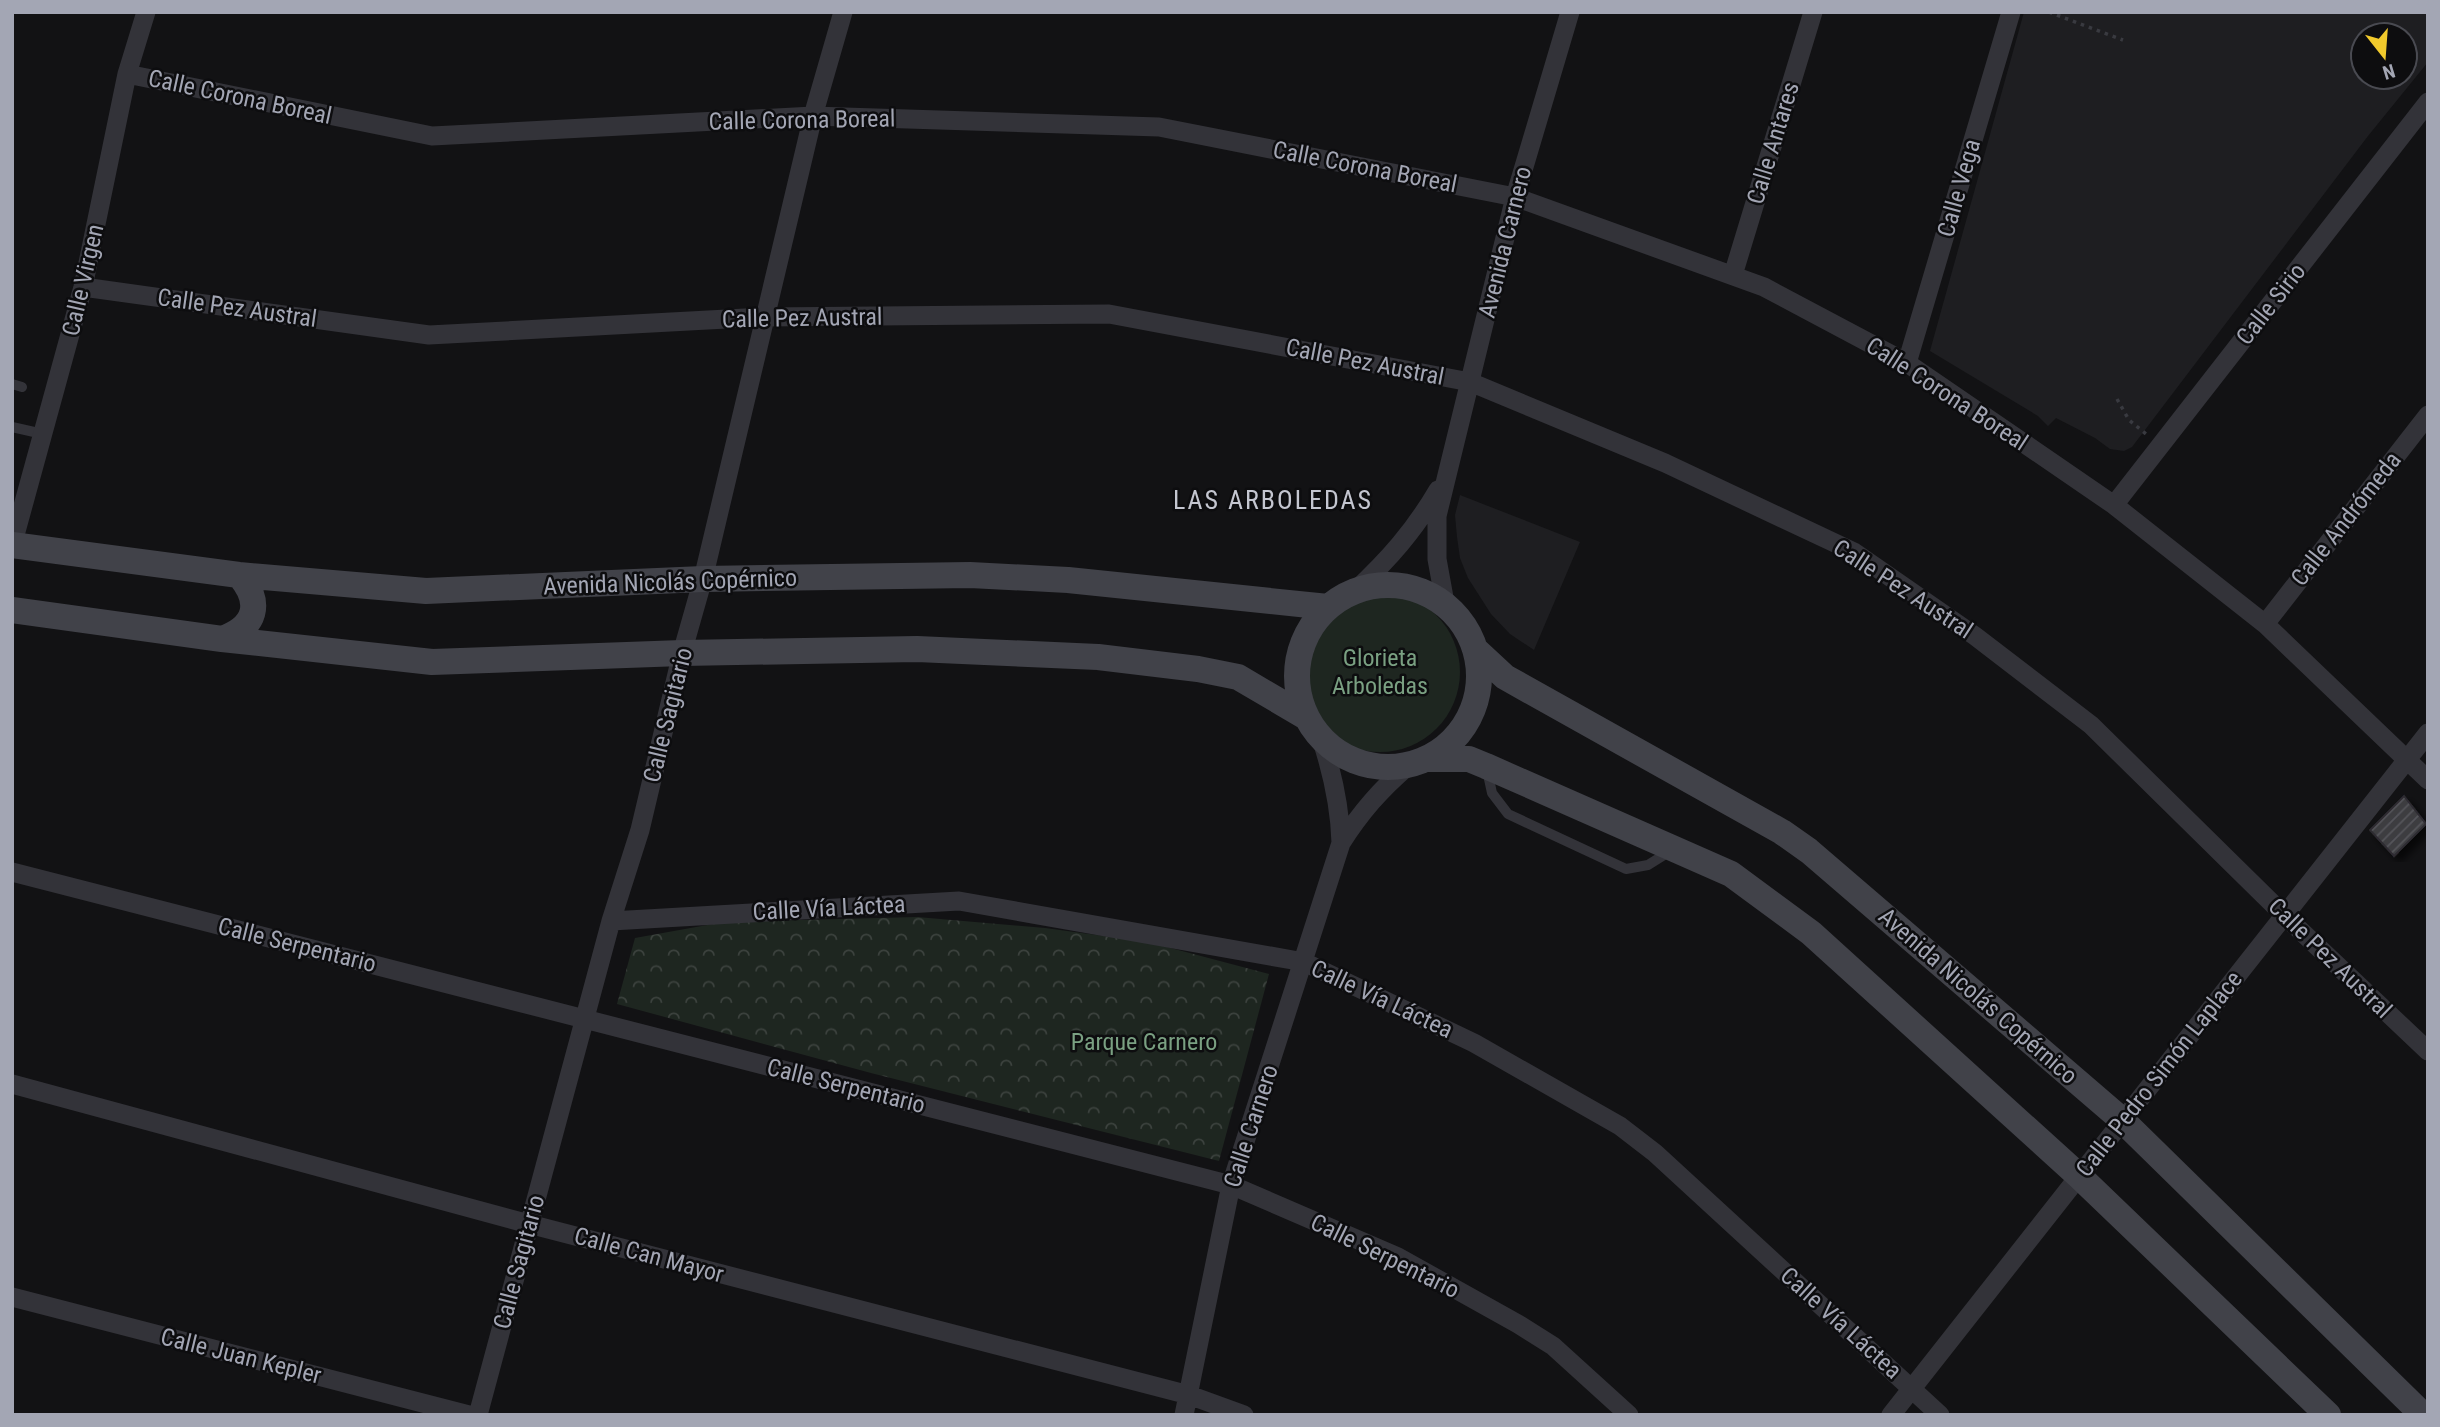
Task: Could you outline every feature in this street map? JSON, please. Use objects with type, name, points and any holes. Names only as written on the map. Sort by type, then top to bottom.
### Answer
[{"type":"main road","name":"Avenida Nicolás Copérnico","points":[[12,545],[239,575],[426,591],[703,579],[970,575],[1068,580],[1328,607]]},
{"type":"main road","points":[[222,639],[238,633],[249,621],[254,604],[250,588],[239,575]]},
{"type":"main road","points":[[1418,763],[1454,741],[1472,714],[1480,683],[1477,651],[1465,625],[1444,603],[1416,589],[1385,584],[1355,591],[1328,607],[1309,630],[1298,658],[1297,688],[1306,717],[1322,741],[1337,753],[1362,764],[1390,768],[1418,763],[1469,760],[1731,874],[1811,933],[2079,1176],[2328,1415]]},
{"type":"main road","points":[[12,610],[222,639],[432,662],[682,653],[917,649],[1098,657],[1198,669],[1238,677],[1306,717]]},
{"type":"main road","name":"Avenida Nicolás Copérnico","points":[[1477,651],[1505,677],[1782,832],[1809,851],[2122,1120],[2423,1415]]},
{"type":"street","name":"Calle Virgen","points":[[12,545],[83,287],[127,74],[146,12]]},
{"type":"street","name":"Calle Sagitario","points":[[478,1415],[611,921],[640,830],[682,653],[703,579],[813,116],[843,12]]},
{"type":"street","name":"Avenida Carnero","points":[[1444,603],[1437,559],[1437,516],[1515,197],[1570,12]]},
{"type":"street","name":"Calle Antares","points":[[1733,275],[1813,12]]},
{"type":"street","name":"Calle Vega","points":[[1907,363],[2011,12]]},
{"type":"street","name":"Calle Corona Boreal","points":[[127,74],[432,136],[813,116],[1159,127],[1515,197],[1764,287],[1907,363],[2114,505],[2265,624],[2428,780]]},
{"type":"street","name":"Calle Sirio","points":[[2114,505],[2428,102]]},
{"type":"street","name":"Calle Pez Austral","points":[[83,287],[429,335],[764,317],[1109,314],[1470,382],[1665,463],[1854,552],[1975,636],[2091,725],[2283,914],[2428,1051]]},
{"type":"street","name":"Calle Andrómeda","points":[[2265,624],[2428,415]]},
{"type":"street","name":"Avenida Carnero","points":[[1355,591],[1391,557],[1422,518],[1447,474]]},
{"type":"street","name":"Calle Pedro Simón Laplace","points":[[1891,1415],[2428,733]]},
{"type":"street","name":"Calle Carnero","points":[[1322,741],[1340,809],[1341,843]]},
{"type":"street","name":"Calle Carnero","points":[[1184,1415],[1231,1185],[1341,843],[1359,814],[1382,789],[1418,763]]},
{"type":"street","name":"Calle Serpentario","points":[[12,872],[1231,1185],[1398,1257],[1518,1324],[1553,1346],[1629,1415]]},
{"type":"street","name":"Calle Vía Láctea","points":[[611,921],[959,901],[1304,962],[1474,1043],[1620,1126],[1655,1153],[1940,1415]]},
{"type":"street","name":"Calle Can Mayor","points":[[12,1084],[529,1224],[1189,1395],[1244,1415]]},
{"type":"street","name":"Calle Juan Kepler","points":[[12,1297],[469,1415]]},
{"type":"lane","points":[[12,427],[43,434]]},
{"type":"lane","points":[[1486,766],[1492,793],[1508,814],[1626,869],[1648,865],[1673,849]]},
{"type":"path","points":[[2049,12],[2123,40]]},
{"type":"path","points":[[2117,399],[2129,419],[2143,433],[2164,441]]},
{"type":"shaded area","points":[[2024,12],[2428,12],[2428,62],[2419,73],[2419,21],[2349,21],[2349,91],[2404,91],[2132,447],[2124,451],[2110,449],[2056,418],[2048,426],[2038,416],[1930,351]]},
{"type":"shaded area","points":[[1460,495],[1580,542],[1534,650],[1510,634],[1491,614],[1468,578],[1460,558],[1457,537],[1455,515]]},
{"type":"green space","name":"Glorieta Arboledas","points":[[1380,592],[1411,598],[1437,615],[1454,641],[1460,672],[1454,703],[1437,729],[1411,746],[1380,752],[1349,746],[1323,729],[1306,703],[1300,672],[1306,641],[1323,615],[1349,598]]},
{"type":"green space","name":"Parque Carnero","points":[[917,917],[1045,928],[1148,942],[1269,974],[1219,1161],[871,1073],[617,1004],[635,938],[724,922]]},
{"type":"building","points":[[2404,796],[2426,824],[2394,856],[2370,830]]},
{"type":"district","name":"LAS ARBOLEDAS","points":[[1273,500]]}]
